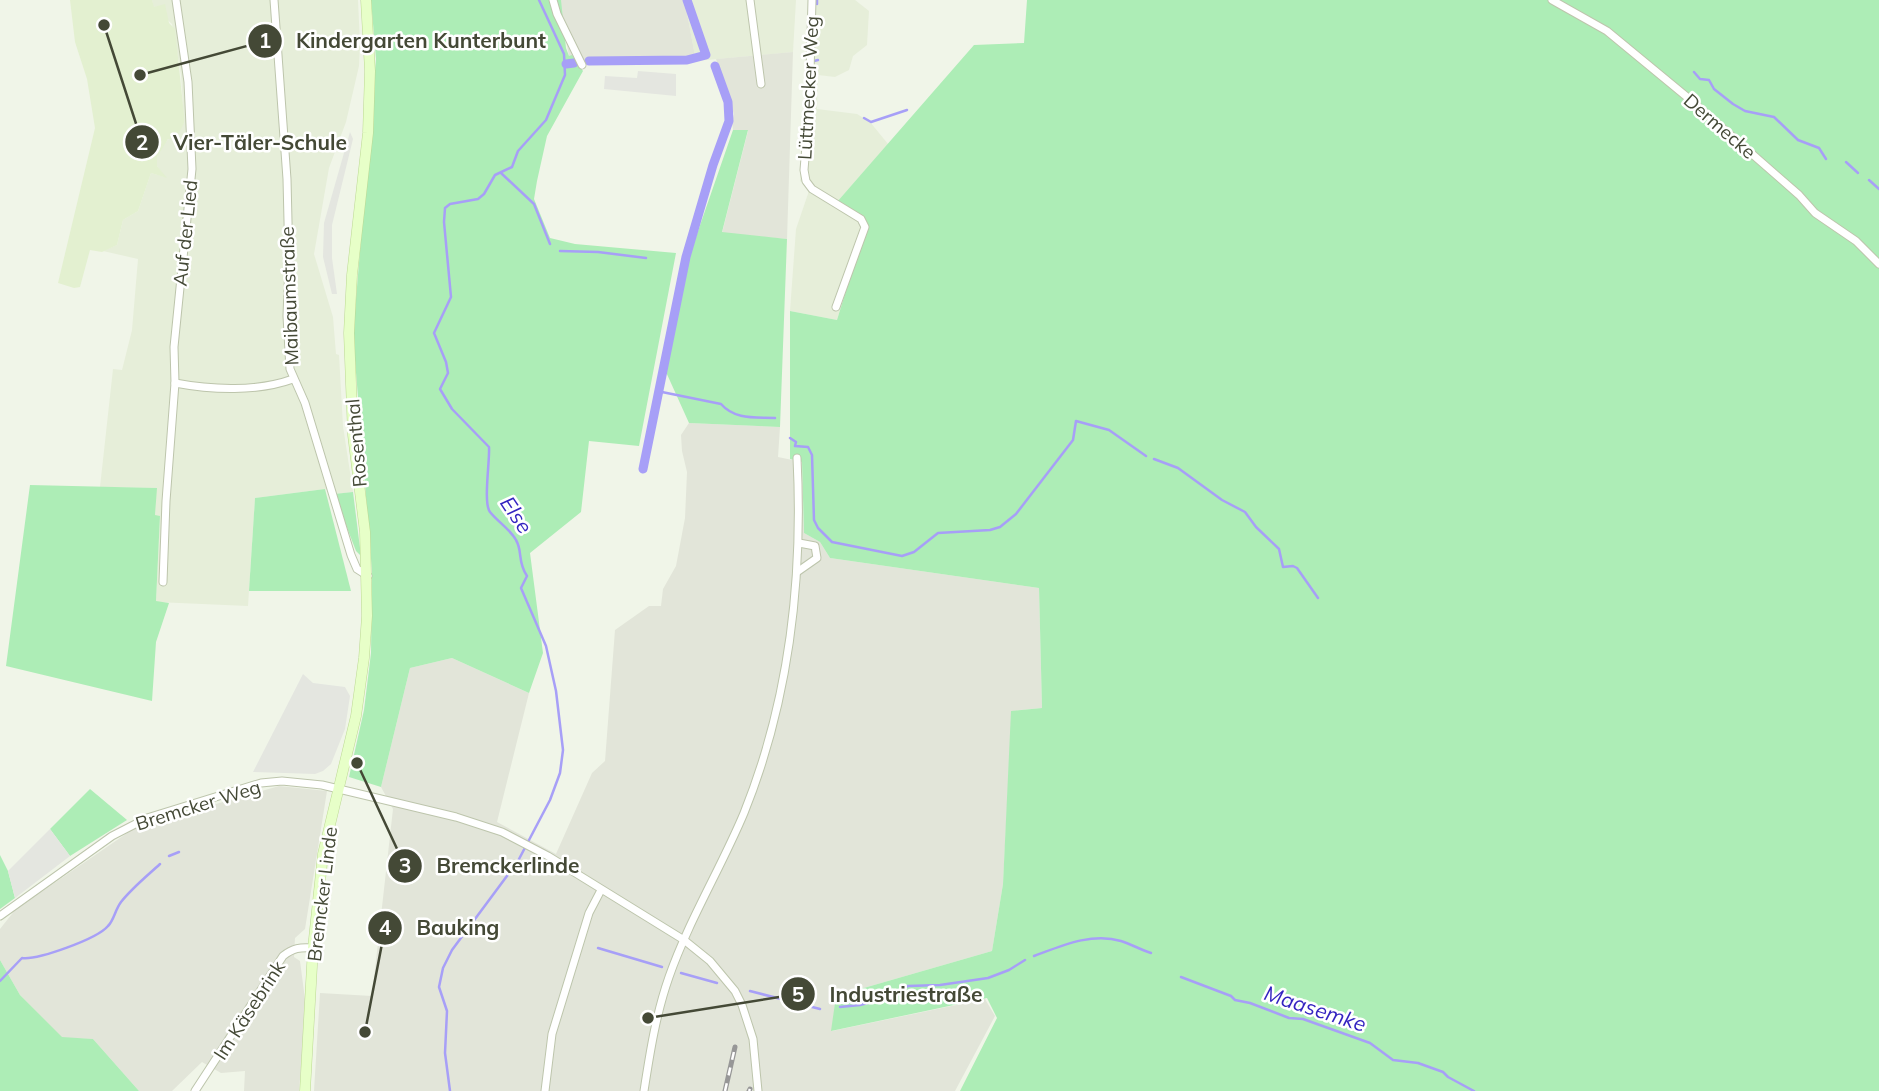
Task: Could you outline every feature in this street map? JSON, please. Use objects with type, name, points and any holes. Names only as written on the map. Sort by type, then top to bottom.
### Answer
[{"type":"main road","name":"Rosenthal","points":[[366,0],[370,71],[368,133],[350,310],[353,435],[368,576]]},
{"type":"main road","name":"Bremcker Linde","points":[[305,1091],[313,948],[323,855],[361,684],[368,576]]},
{"type":"street","name":"Auf der Lied","points":[[163,582],[175,383],[174,347],[192,170],[188,82],[176,0]]},
{"type":"street","name":"Maibaumstraße","points":[[274,0],[287,179],[288,340],[293,379],[306,403],[351,555],[357,569],[368,576]]},
{"type":"street","points":[[553,0],[582,65]]},
{"type":"street","points":[[750,0],[761,84]]},
{"type":"street","name":"Lüttmecker Weg","points":[[812,0],[809,109],[804,170],[806,181],[812,189],[861,219],[865,227],[836,307]]},
{"type":"street","name":"Dermecke","points":[[1552,0],[1589,19],[1616,38],[1800,195],[1815,213],[1856,241],[1879,264]]},
{"type":"street","points":[[175,383],[223,388],[279,384],[293,379]]},
{"type":"street","points":[[644,1091],[656,1020],[669,976],[754,786],[776,708],[785,664],[797,572],[797,458]]},
{"type":"street","points":[[797,572],[817,558],[818,551],[815,546],[799,543]]},
{"type":"street","name":"Bremcker Weg","points":[[0,916],[112,836],[147,818],[261,783],[298,782],[456,817],[502,832],[533,848],[684,940],[717,968],[742,1005],[753,1039],[758,1091]]},
{"type":"street","points":[[545,1091],[552,1034],[589,913],[601,890]]},
{"type":"street","name":"Im Käsebrink","points":[[195,1091],[283,956],[300,947],[313,948]]},
{"type":"shaded area","points":[[70,0],[152,0],[154,7],[165,4],[169,23],[175,29],[184,115],[180,131],[174,139],[168,139],[157,157],[157,166],[167,178],[151,173],[138,211],[123,220],[117,245],[102,252],[90,250],[80,287],[74,288],[58,283],[95,128],[87,79],[75,42]]},
{"type":"shaded area","points":[[152,0],[358,0],[359,66],[346,122],[329,168],[314,254],[333,317],[336,354],[339,355],[343,426],[353,492],[334,494],[325,489],[255,498],[248,606],[156,602],[160,516],[155,516],[156,488],[100,487],[113,369],[122,370],[132,330],[138,259],[103,251],[117,245],[123,220],[138,211],[151,173],[165,177],[157,166],[160,148],[184,123],[181,75],[172,24],[153,7]]},
{"type":"shaded area","points":[[561,0],[687,0],[696,61],[595,63],[569,56],[560,10]]},
{"type":"shaded area","points":[[687,0],[796,0],[793,52],[696,61]]},
{"type":"shaded area","points":[[810,0],[855,0],[869,11],[867,45],[853,56],[849,70],[835,77],[818,75],[817,109],[857,114],[870,122],[888,144],[837,202],[867,223],[837,320],[790,311],[796,229],[810,188],[800,181]]},
{"type":"shaded area","points":[[793,52],[787,239],[722,233],[748,131],[733,130],[734,114],[716,59]]},
{"type":"shaded area","points":[[638,71],[676,74],[676,96],[604,89],[605,76],[637,78]]},
{"type":"shaded area","points":[[350,132],[353,139],[332,225],[332,258],[337,294],[332,294],[323,257],[324,223]]},
{"type":"shaded area","points":[[689,423],[780,427],[778,457],[802,462],[804,533],[820,542],[830,558],[1039,588],[1042,708],[1012,711],[1003,884],[992,951],[836,996],[832,1031],[985,999],[995,1016],[955,1091],[314,1091],[320,993],[372,996],[393,809],[381,787],[410,668],[452,658],[529,693],[497,822],[556,854],[592,773],[605,761],[615,630],[649,606],[661,606],[663,589],[676,566],[685,518],[687,472],[681,435]]},
{"type":"shaded area","points":[[303,674],[313,683],[345,687],[350,696],[345,729],[331,764],[315,774],[253,772]]},
{"type":"shaded area","points":[[279,786],[327,791],[305,929],[295,938],[294,957],[300,961],[306,1007],[299,1091],[244,1091],[245,1071],[221,1073],[202,1062],[172,1091],[139,1091],[93,1039],[62,1038],[20,995],[0,960],[0,929],[15,910],[136,827]]},
{"type":"shaded area","points":[[50,829],[70,856],[15,898],[8,871]]},
{"type":"green space","points":[[371,0],[561,0],[566,48],[569,56],[572,55],[583,71],[547,136],[537,181],[534,199],[550,238],[575,244],[676,253],[639,446],[589,441],[581,512],[530,553],[543,653],[529,693],[452,658],[410,668],[381,787],[349,777],[364,710],[371,653],[372,571],[353,335],[376,59]]},
{"type":"green space","points":[[1027,0],[1879,0],[1879,1091],[960,1091],[997,1018],[987,998],[831,1031],[836,996],[992,951],[1003,884],[1011,711],[1042,708],[1039,588],[830,558],[820,542],[804,533],[802,462],[790,459],[790,311],[837,320],[867,223],[837,202],[974,45],[1024,43]]},
{"type":"green space","points":[[733,130],[748,130],[722,232],[787,239],[780,427],[689,423],[666,372],[688,260]]},
{"type":"green space","points":[[30,485],[157,488],[155,515],[160,516],[156,601],[169,603],[156,642],[152,701],[6,666]]},
{"type":"green space","points":[[325,489],[351,591],[249,591],[255,498]]},
{"type":"green space","points":[[353,492],[361,556],[356,551],[334,494]]},
{"type":"green space","points":[[90,789],[127,820],[70,856],[50,829]]},
{"type":"green space","points":[[0,855],[8,871],[15,898],[0,909]]},
{"type":"green space","points":[[0,960],[20,995],[62,1037],[93,1039],[139,1091],[0,1091]]},
{"type":"waterway","name":"Else","points":[[450,1091],[445,1053],[447,1011],[439,987],[443,968],[452,950],[518,861],[550,800],[560,773],[563,750],[556,691],[546,646],[521,588],[527,576],[522,566],[518,544],[511,532],[493,516],[488,507],[489,447],[452,409],[440,389],[448,373],[434,333],[451,297],[445,208],[450,204],[478,199],[495,175],[512,167],[518,151],[546,120],[565,75],[564,54],[539,0]]},
{"type":"waterway","points":[[589,61],[687,60],[706,55],[687,0]]},
{"type":"waterway","name":"Dermecke","points":[[814,61],[818,60]]},
{"type":"waterway","points":[[566,64],[574,63]]},
{"type":"waterway","points":[[643,469],[686,257],[729,121],[728,102],[715,66]]},
{"type":"waterway","name":"Dermecke","points":[[1694,72],[1700,79],[1709,80],[1714,89],[1745,111],[1774,117],[1798,140],[1819,148],[1826,159]]},
{"type":"waterway","points":[[864,118],[871,122],[907,110]]},
{"type":"waterway","name":"Dermecke","points":[[1846,162],[1858,173]]},
{"type":"waterway","points":[[501,173],[534,204],[550,244]]},
{"type":"waterway","name":"Dermecke","points":[[1869,180],[1879,189]]},
{"type":"waterway","points":[[560,251],[646,258]]},
{"type":"waterway","points":[[657,391],[721,404],[739,415],[775,418]]},
{"type":"waterway","points":[[790,438],[796,442],[795,446],[808,447],[812,455],[814,520],[818,528],[832,542],[902,556],[914,552],[938,533],[1000,527],[1016,514],[1073,440],[1076,421],[1109,430],[1146,456]]},
{"type":"waterway","points":[[1154,459],[1178,468],[1222,500],[1245,512],[1279,549],[1283,567],[1297,568],[1318,598]]},
{"type":"waterway","points":[[169,856],[179,852]]},
{"type":"waterway","points":[[0,981],[22,958],[53,952],[102,931],[110,924],[125,897],[160,864]]},
{"type":"waterway","name":"Maasemke","points":[[1034,956],[1077,941],[1099,938],[1121,941],[1151,953]]},
{"type":"waterway","name":"Maasemke","points":[[598,948],[662,967]]},
{"type":"waterway","name":"Maasemke","points":[[840,1007],[879,1000],[908,986],[940,985],[988,978],[1025,960]]},
{"type":"waterway","name":"Maasemke","points":[[681,973],[717,983]]},
{"type":"waterway","name":"Maasemke","points":[[1181,977],[1231,996],[1235,1000],[1289,1018],[1303,1019],[1370,1043],[1393,1060],[1418,1063],[1443,1072],[1474,1091]]},
{"type":"waterway","name":"Maasemke","points":[[750,991],[820,1009]]},
{"type":"railway","points":[[725,1091],[735,1047]]},
{"type":"place","name":"Vier-Täler-Schule","points":[[104,25]]},
{"type":"place","name":"Kindergarten Kunterbunt","points":[[140,75]]},
{"type":"place","name":"Bremckerlinde","points":[[357,763]]},
{"type":"place","name":"Industriestraße","points":[[648,1018]]},
{"type":"place","name":"Bauking","points":[[365,1032]]}]
